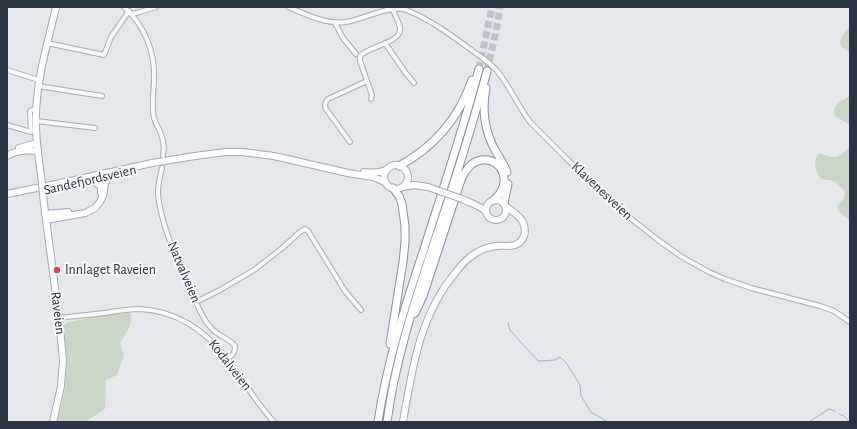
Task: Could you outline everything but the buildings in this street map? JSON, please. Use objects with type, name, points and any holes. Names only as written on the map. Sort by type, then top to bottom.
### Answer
[{"type":"highway","points":[[378,422],[384,385],[400,323],[456,148],[477,69],[462,105],[450,123],[433,142],[399,166]]},
{"type":"highway","points":[[387,422],[398,361],[488,72],[484,106],[485,121],[494,149],[505,166],[508,174],[509,182],[505,205]]},
{"type":"highway","points":[[398,361],[403,356],[411,325],[425,290],[462,176],[469,167],[482,160],[494,162],[501,168],[504,176],[504,186],[500,194],[492,201]]},
{"type":"highway","points":[[384,385],[383,378],[404,262],[405,246],[403,208],[401,200],[393,188]]},
{"type":"main road","points":[[7,156],[15,152],[29,150],[38,151],[36,108],[38,83],[56,7]]},
{"type":"main road","points":[[7,153],[37,143]]},
{"type":"main road","name":"Raveien","points":[[38,151],[62,349],[63,372],[53,422]]},
{"type":"main road","name":"Sandefjordsveien","points":[[8,194],[152,163],[226,152],[242,152],[274,156],[348,173],[373,177],[385,182]]},
{"type":"main road","name":"Sandefjordsveien","points":[[8,194],[91,180],[173,160]]},
{"type":"main road","points":[[428,188],[415,182],[407,176],[405,171],[399,166],[392,166],[386,170],[384,176],[385,182],[388,186],[393,188],[414,185],[428,188],[478,206],[486,212],[491,219],[496,220],[507,217],[522,222]]},
{"type":"main road","name":"Sandefjordsveien","points":[[321,167],[373,173],[386,170]]},
{"type":"main road","points":[[46,217],[85,213],[95,208],[103,196],[105,183],[111,175]]},
{"type":"main road","points":[[401,187],[406,181],[407,176]]},
{"type":"main road","points":[[46,217],[84,210],[91,207],[99,200],[101,192],[101,187],[91,180]]},
{"type":"main road","points":[[403,422],[421,336],[429,314],[441,291],[458,269],[474,254],[489,247],[512,246],[519,243],[525,233],[519,217],[509,210],[500,200],[479,202],[462,199]]},
{"type":"main road","points":[[486,212],[486,207],[492,201]]},
{"type":"main road","points":[[502,219],[506,213],[505,205]]},
{"type":"street","points":[[124,7],[130,12],[146,36],[149,44],[154,77],[154,120],[163,139],[163,156]]},
{"type":"street","points":[[130,12],[140,12],[156,7]]},
{"type":"street","name":"Klavenesveien","points":[[288,7],[336,23],[393,9],[410,11],[441,28],[491,65],[503,79],[531,124],[619,208],[658,240],[682,257],[709,272],[751,288],[825,307],[834,311],[850,322]]},
{"type":"street","points":[[371,99],[372,95],[360,61],[360,56],[362,53],[395,38],[400,33],[400,28],[394,16],[393,9]]},
{"type":"street","points":[[47,43],[104,55],[111,37],[130,12]]},
{"type":"street","points":[[336,23],[343,38],[356,54]]},
{"type":"street","points":[[385,43],[414,83]]},
{"type":"street","points":[[7,70],[38,83],[102,96]]},
{"type":"street","points":[[350,142],[326,109],[325,104],[328,99],[367,81]]},
{"type":"street","points":[[7,125],[31,132],[30,111],[36,108]]},
{"type":"street","points":[[36,121],[95,128]]},
{"type":"street","name":"Natvalveien","points":[[162,168],[159,179],[159,204],[172,249],[196,302],[210,328],[235,346],[233,355],[227,359]]},
{"type":"street","points":[[196,302],[254,270],[305,228],[345,291],[361,310]]},
{"type":"street","name":"Kodalveien","points":[[59,318],[131,309],[159,312],[177,317],[201,331],[213,342],[274,422]]},
{"type":"green space","points":[[850,27],[850,53],[842,47],[840,41],[844,33]]},
{"type":"green space","points":[[850,96],[850,125],[836,117],[834,110],[842,100]]},
{"type":"green space","points":[[850,147],[850,220],[837,208],[838,204],[844,199],[845,193],[835,182],[820,178],[815,162],[820,153],[830,157],[836,157]]},
{"type":"green space","points":[[130,313],[130,325],[120,343],[124,355],[117,375],[106,380],[105,409],[85,422],[56,422],[65,387],[65,324],[104,315]]},
{"type":"waterway","points":[[508,323],[510,330],[538,361],[555,360],[560,357],[567,364],[580,385],[581,396],[591,412],[608,422]]},
{"type":"waterway","points":[[809,422],[829,409],[835,411]]},
{"type":"waterway","points":[[839,414],[844,416],[849,422]]},
{"type":"tunnel","points":[[479,69],[492,7]]},
{"type":"tunnel","points":[[487,71],[500,7]]},
{"type":"place","name":"Innlaget Raveien","points":[[57,270]]}]
